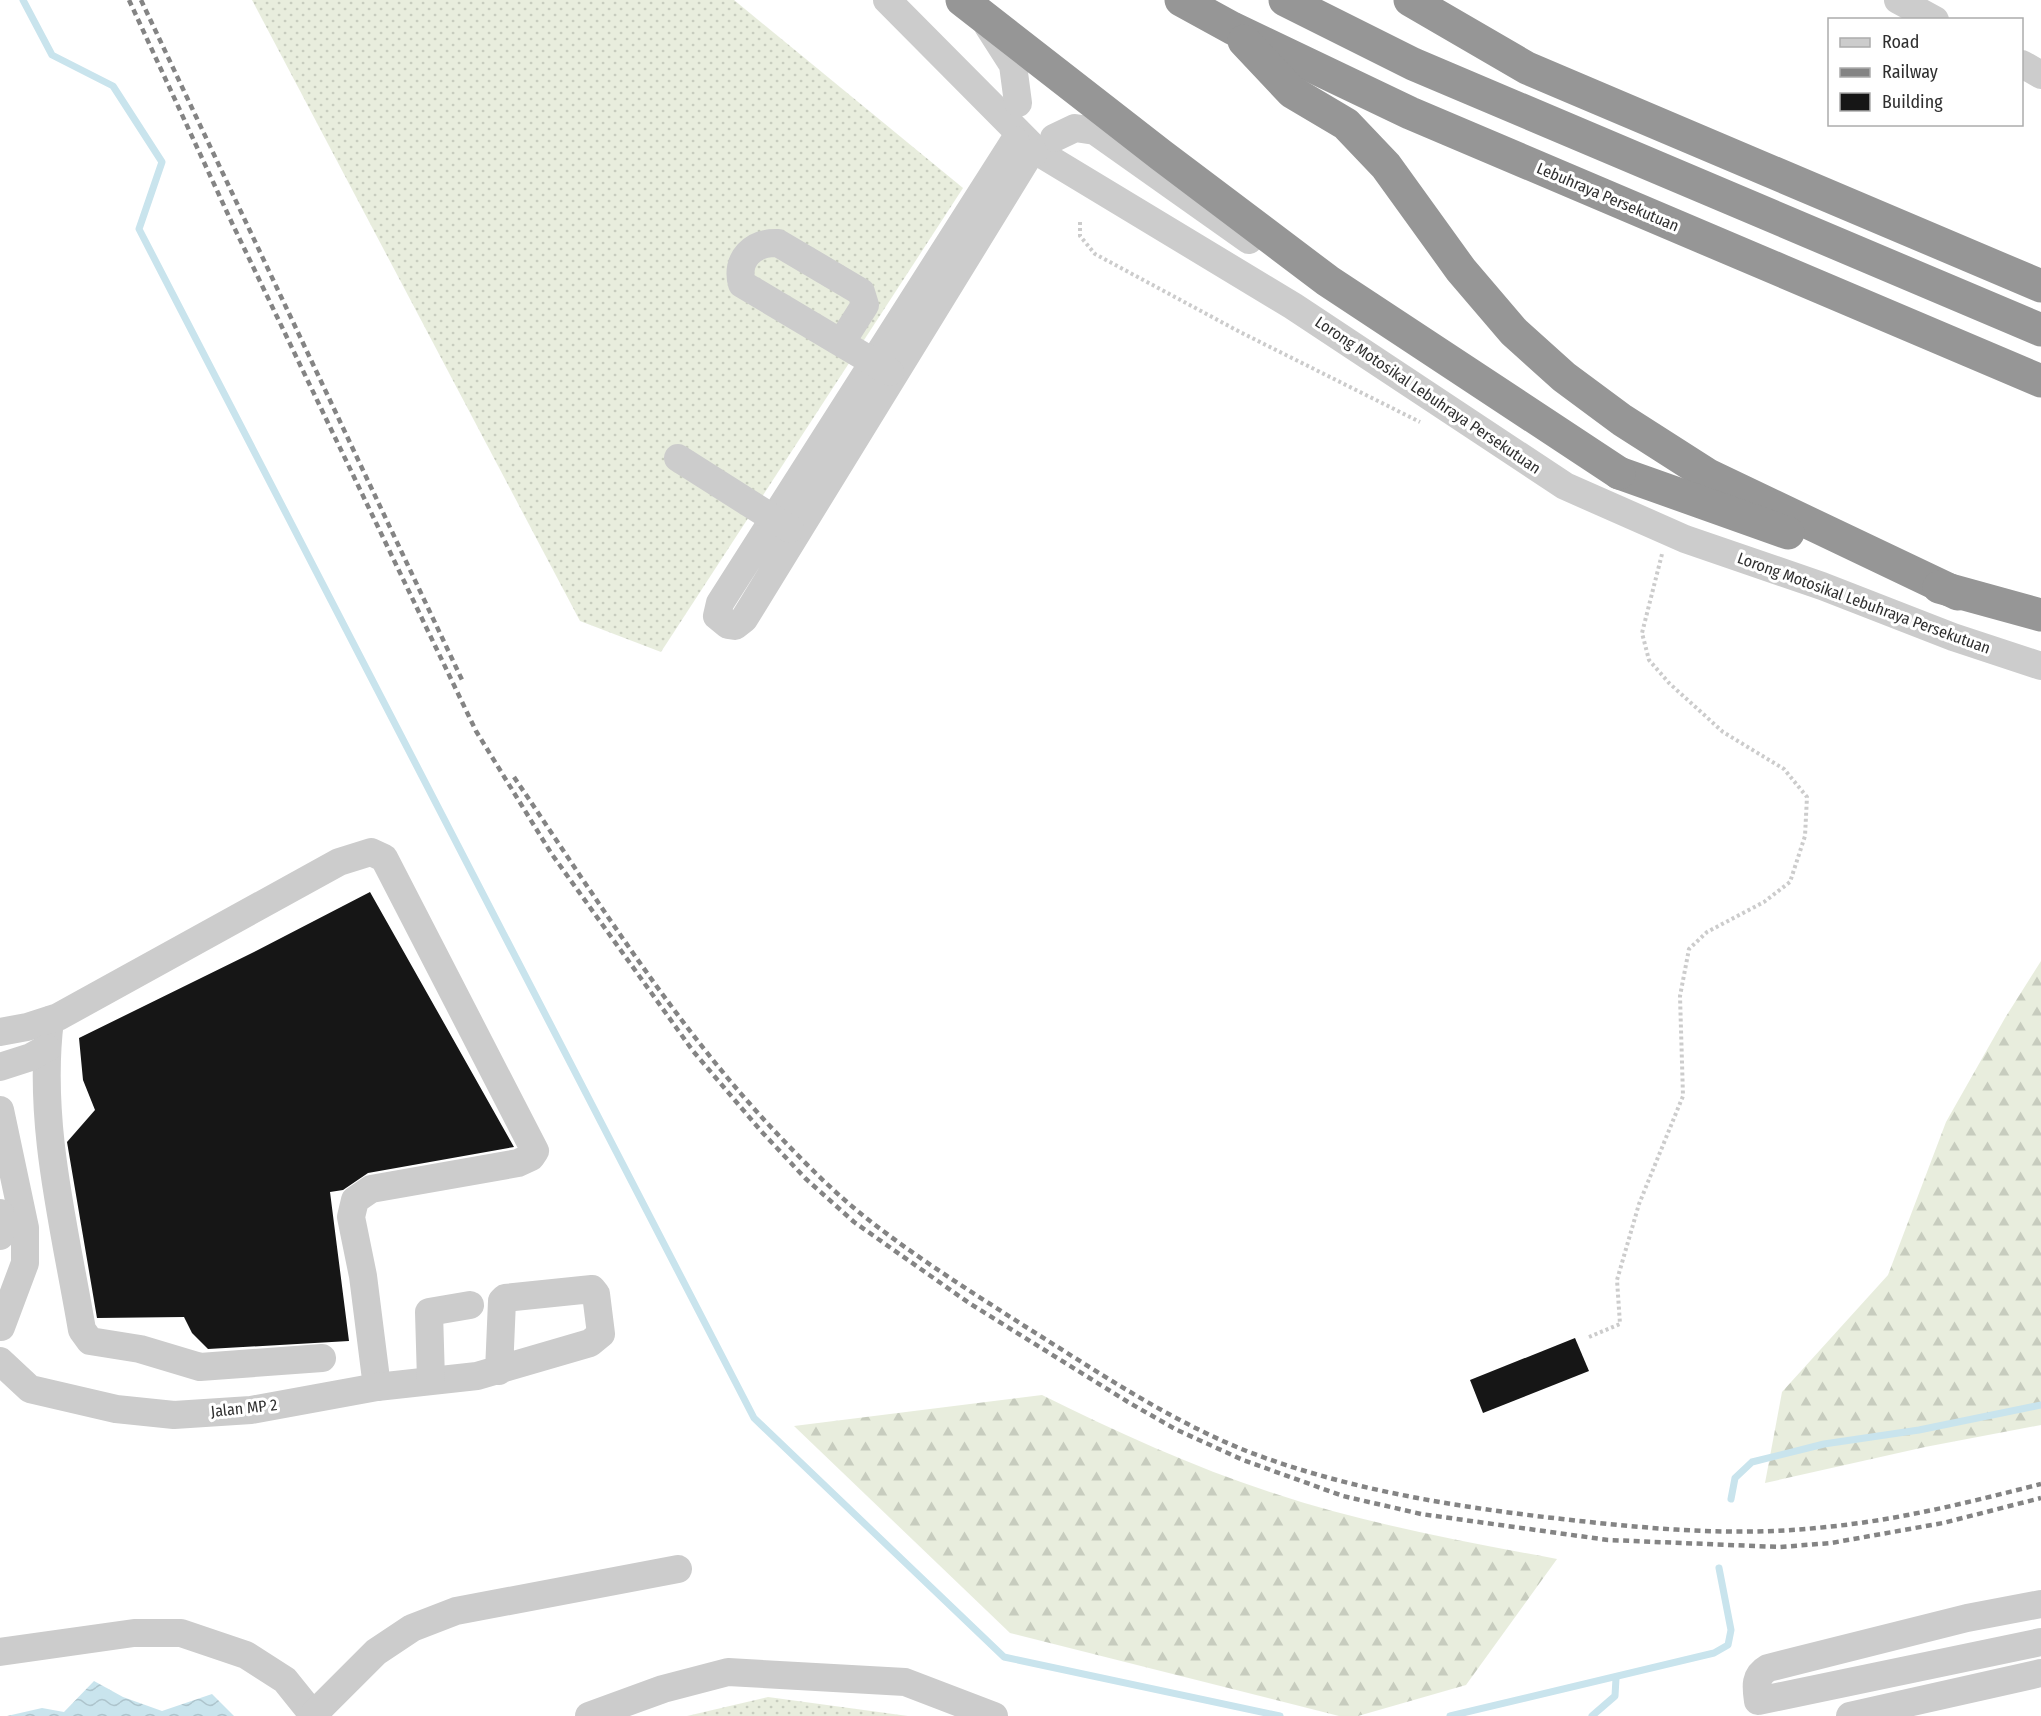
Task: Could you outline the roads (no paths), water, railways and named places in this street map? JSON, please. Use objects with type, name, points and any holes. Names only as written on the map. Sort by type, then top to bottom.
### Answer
[{"type":"highway","points":[[964,0],[1170,162],[1328,281],[1619,473],[1958,594],[2041,615]]},
{"type":"highway","name":"Lebuhraya Persekutuan","points":[[1181,0],[1233,28],[1410,112],[2041,381]]},
{"type":"highway","points":[[1285,0],[1413,64],[2041,330]]},
{"type":"highway","points":[[1410,0],[1527,68],[2041,285]]},
{"type":"highway","points":[[1233,28],[1292,92],[1346,124],[1386,166],[1461,270],[1514,332],[1564,377],[1622,420],[1708,475],[1958,594]]},
{"type":"street","name":"Lorong Motosikal Lebuhraya Persekutuan","points":[[887,0],[1038,152],[1293,306],[1565,486],[1685,539],[1822,586],[1965,641],[2041,666]]},
{"type":"street","points":[[964,0],[994,33],[1013,65],[1018,103]]},
{"type":"street","points":[[1898,0],[1931,18]]},
{"type":"street","points":[[2023,65],[2041,75]]},
{"type":"street","points":[[678,458],[785,526],[884,368],[1034,144],[1076,128],[1095,131],[1367,325],[1531,434],[1609,481],[1658,502],[1678,503],[1692,499]]},
{"type":"street","points":[[841,343],[884,368]]},
{"type":"street","points":[[0,1067],[31,1057],[48,1034],[339,862],[371,852],[384,858],[535,1151],[531,1157],[518,1162],[371,1189],[355,1200],[351,1217],[363,1276],[377,1388]]},
{"type":"street","points":[[0,1032],[48,1034]]},
{"type":"street","points":[[48,1034],[46,1070],[52,1148],[82,1330],[90,1341],[140,1349],[200,1367],[322,1358]]},
{"type":"street","points":[[0,1110],[25,1228],[25,1263],[0,1335]]},
{"type":"street","points":[[0,1213],[0,1236]]},
{"type":"street","points":[[431,1380],[429,1312],[470,1305]]},
{"type":"street","name":"Jalan MP 2","points":[[0,1361],[30,1389],[116,1409],[174,1415],[251,1410],[377,1388],[500,1371]]},
{"type":"street","points":[[0,1652],[134,1633],[182,1633],[246,1655],[285,1680],[314,1716],[376,1652],[412,1628],[456,1611],[678,1569]]},
{"type":"street","points":[[2041,1604],[1967,1618],[1768,1668],[1760,1672],[1756,1681],[1758,1709],[1975,1655],[2016,1649],[2041,1642]]},
{"type":"street","points":[[1967,1618],[1975,1655]]},
{"type":"street","points":[[589,1716],[663,1689],[728,1672],[905,1682],[994,1716]]},
{"type":"street","points":[[1850,1716],[2041,1672]]},
{"type":"water","points":[[94,1681],[123,1697],[162,1711],[212,1694],[234,1716],[7,1716],[42,1708],[64,1712]]},
{"type":"waterway","points":[[23,0],[52,55],[113,86],[162,162],[139,229],[754,1418],[1004,1657],[1280,1716]]},
{"type":"waterway","points":[[1731,1499],[1735,1478],[1752,1462],[1824,1444],[1919,1430],[2041,1405]]},
{"type":"waterway","points":[[1450,1716],[1714,1653],[1728,1645],[1731,1630],[1719,1568]]},
{"type":"waterway","points":[[1592,1716],[1615,1696],[1616,1678]]},
{"type":"railway","points":[[129,0],[232,223],[476,731],[551,853],[693,1051],[761,1131],[805,1178],[854,1222],[969,1303],[1175,1429],[1243,1460],[1343,1496],[1421,1514],[1608,1540],[1780,1547],[1831,1543],[1943,1523],[2041,1498]]},
{"type":"railway","points":[[141,0],[463,682]]},
{"type":"railway","points":[[514,777],[666,999],[733,1084],[768,1124],[824,1181],[880,1228],[963,1286],[1135,1395],[1220,1440],[1325,1477],[1443,1503],[1628,1526],[1727,1532],[1793,1530],[1880,1520],[1934,1510],[2041,1484]]}]
